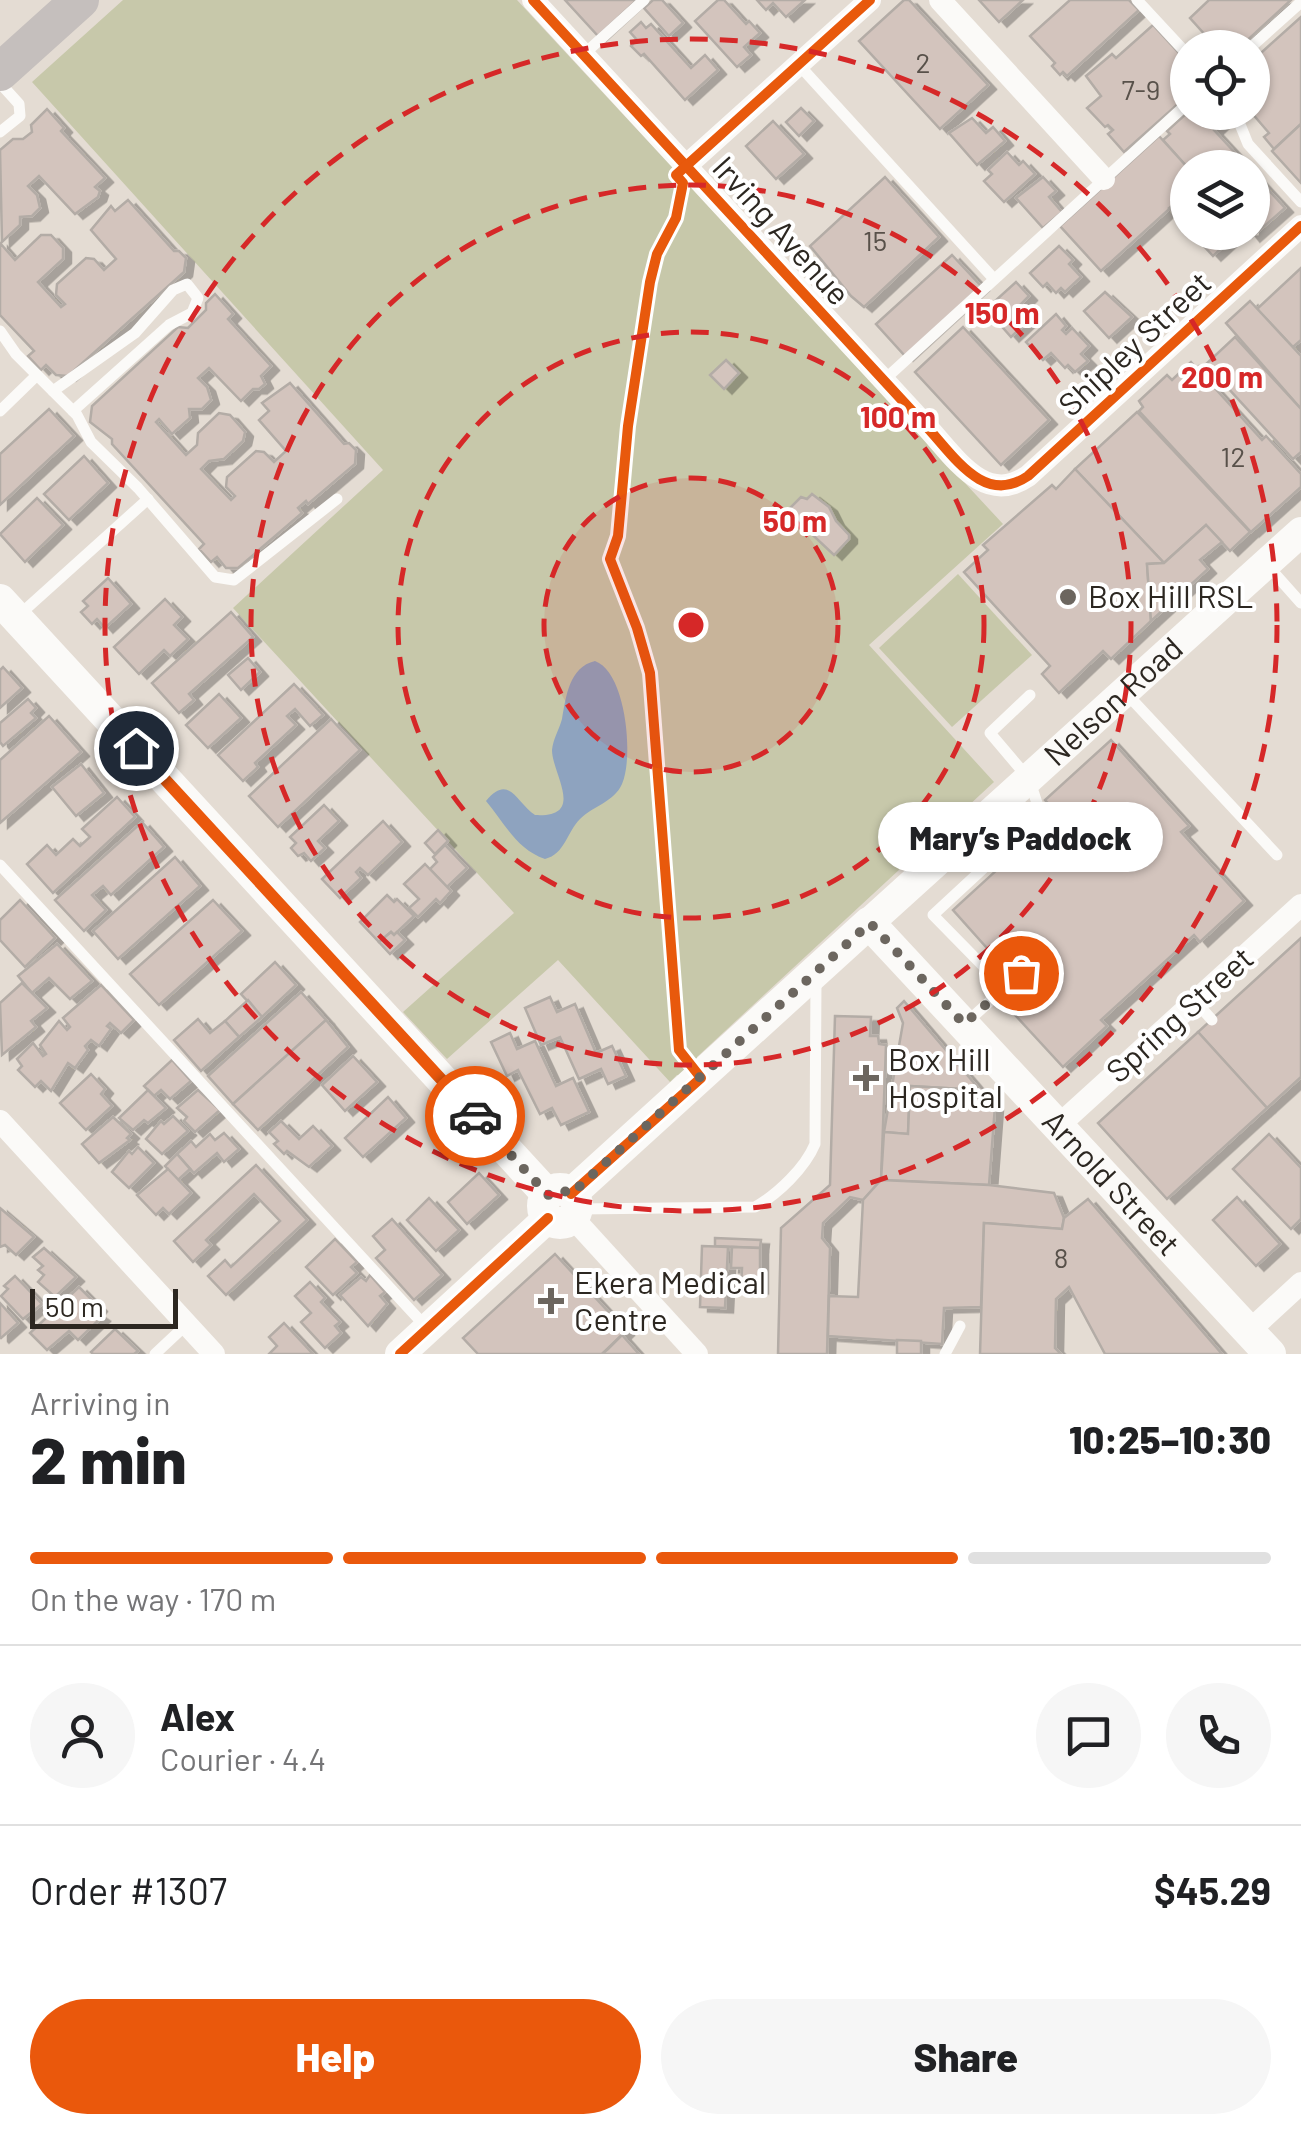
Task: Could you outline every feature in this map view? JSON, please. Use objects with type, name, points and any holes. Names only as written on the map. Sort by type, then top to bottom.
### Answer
[{"type":"main road","points":[[0,72],[80,0]]},
{"type":"main road","points":[[8,609],[563,1207]]},
{"type":"main road","name":"Nelson Road","points":[[563,1207],[870,923]]},
{"type":"main road","name":"Arnold Street","points":[[870,923],[1260,1342]]},
{"type":"street","name":"Irving Avenue","points":[[533,0],[974,476],[998,488]]},
{"type":"street","points":[[687,165],[870,0]]},
{"type":"street","points":[[940,0],[1104,179]]},
{"type":"street","name":"Shipley Street","points":[[998,488],[1028,476],[1301,226]]},
{"type":"street","name":"Nelson Road","points":[[870,923],[1301,532]]},
{"type":"street","name":"Spring Street","points":[[1058,1126],[1301,905]]},
{"type":"street","points":[[0,1121],[214,1354]]},
{"type":"street","points":[[563,1207],[697,1354]]},
{"type":"street","name":"Nelson Road","points":[[400,1354],[563,1207]]},
{"type":"street","points":[[1260,1342],[1301,1283]]},
{"type":"lane","points":[[583,54],[644,0]]},
{"type":"lane","points":[[1137,0],[1170,36]]},
{"type":"lane","points":[[1270,30],[1301,2]]},
{"type":"lane","points":[[799,64],[994,279]]},
{"type":"lane","points":[[0,83],[18,104],[20,116],[0,132]]},
{"type":"lane","points":[[884,380],[1170,119]]},
{"type":"lane","points":[[1242,130],[1248,144],[1301,202]]},
{"type":"lane","points":[[53,391],[135,333],[173,290],[187,284],[198,298],[192,313],[169,325],[73,411]]},
{"type":"lane","points":[[0,331],[16,354],[73,411],[91,442],[215,577],[234,580],[337,499]]},
{"type":"lane","points":[[0,411],[37,376]]},
{"type":"lane","points":[[8,609],[148,500]]},
{"type":"lane","points":[[1266,564],[1301,603]]},
{"type":"lane","points":[[1125,692],[1277,856]]},
{"type":"lane","points":[[964,1024],[1017,976],[984,967],[934,915],[1042,815],[1030,779],[990,734],[1030,696]]},
{"type":"lane","points":[[0,865],[427,1328]]},
{"type":"lane","points":[[563,1207],[756,1207],[769,1200],[810,1156],[815,1144],[816,972]]},
{"type":"lane","points":[[1195,1002],[1212,1020]]},
{"type":"lane","points":[[154,1354],[187,1324]]},
{"type":"lane","points":[[945,1354],[960,1326]]},
{"type":"green space","points":[[123,0],[517,0],[1003,524],[869,645],[994,782],[697,1057],[698,1068],[687,1077],[677,1075],[670,1082],[558,960],[447,1059],[403,1012],[514,913],[233,608],[383,470],[32,82]]},
{"type":"green space","points":[[958,574],[1032,655],[952,727],[879,648]]},
{"type":"water","points":[[595,661],[606,668],[620,698],[627,736],[626,771],[614,795],[580,819],[561,848],[545,859],[518,842],[486,801],[494,793],[507,790],[535,815],[560,809],[563,793],[552,750],[570,684],[579,670]]},
{"type":"building","points":[[565,0],[637,0],[598,36]]},
{"type":"building","points":[[653,0],[662,0],[683,23],[669,36],[644,8]]},
{"type":"building","points":[[718,0],[724,0],[760,33],[744,47],[751,55],[737,67],[695,21]]},
{"type":"building","points":[[757,0],[805,0],[786,17],[773,3],[766,10]]},
{"type":"building","points":[[904,0],[909,0],[988,85],[940,129],[859,41]]},
{"type":"building","points":[[979,0],[1023,0],[999,22]]},
{"type":"building","points":[[1070,0],[1129,0],[1139,10],[1067,76],[1063,72],[1060,75],[1052,66],[1055,63],[1030,36]]},
{"type":"building","points":[[1209,0],[1291,0],[1258,30],[1201,30],[1190,18]]},
{"type":"building","points":[[1301,17],[1301,124],[1274,149],[1264,137],[1270,130],[1270,45]]},
{"type":"building","points":[[641,22],[646,28],[651,24],[691,68],[705,55],[718,70],[685,100],[644,54],[641,56],[631,46],[637,40],[630,32]]},
{"type":"building","points":[[1153,25],[1170,43],[1170,111],[1124,152],[1108,134],[1113,130],[1087,108],[1101,96],[1086,76],[1112,54],[1116,58]]},
{"type":"building","points":[[801,108],[814,121],[799,136],[786,122]]},
{"type":"building","points":[[47,109],[64,128],[61,131],[105,178],[95,187],[100,191],[98,197],[75,214],[39,176],[28,186],[37,195],[40,208],[32,216],[20,217],[20,225],[2,242],[0,150],[13,139],[23,139],[32,132],[31,125]]},
{"type":"building","points":[[972,118],[986,133],[993,127],[1005,141],[977,165],[949,133]]},
{"type":"building","points":[[773,121],[804,154],[776,179],[746,146]]},
{"type":"building","points":[[1301,124],[1301,183],[1272,151]]},
{"type":"building","points":[[1214,130],[1232,150],[1172,150],[1163,140],[1170,134],[1167,131]]},
{"type":"building","points":[[1159,136],[1172,150],[1170,208],[1101,271],[1060,226]]},
{"type":"building","points":[[1007,152],[1035,174],[1004,202],[984,181],[992,174],[988,170]]},
{"type":"building","points":[[885,177],[939,237],[864,307],[810,246]]},
{"type":"building","points":[[1043,177],[1056,191],[1049,197],[1062,212],[1043,228],[1016,198]]},
{"type":"building","points":[[1270,192],[1285,208],[1270,221]]},
{"type":"building","points":[[128,200],[174,251],[186,258],[184,272],[68,376],[56,375],[46,365],[41,370],[28,356],[34,351],[0,315],[0,243],[15,260],[41,235],[51,235],[63,248],[63,259],[38,282],[61,307],[65,304],[56,295],[57,284],[86,258],[94,259],[104,270],[116,259],[91,230],[111,206],[115,211]]},
{"type":"building","points":[[1059,246],[1073,260],[1069,264],[1081,277],[1065,292],[1061,288],[1056,293],[1047,283],[1043,287],[1030,273]]},
{"type":"building","points":[[952,255],[981,286],[905,356],[876,324]]},
{"type":"building","points":[[1301,268],[1301,340],[1293,347],[1257,309]]},
{"type":"building","points":[[1016,282],[1029,296],[1021,304],[1029,312],[1025,317],[1028,321],[1011,337],[998,322],[1007,314],[995,301]]},
{"type":"building","points":[[1105,292],[1132,317],[1109,338],[1084,311]]},
{"type":"building","points":[[215,294],[233,314],[228,319],[271,366],[261,376],[265,384],[241,401],[209,368],[198,378],[207,387],[211,400],[202,409],[189,409],[190,418],[172,434],[159,419],[156,422],[186,455],[197,445],[198,433],[219,413],[230,415],[245,432],[243,441],[224,459],[209,461],[201,469],[231,500],[235,496],[226,487],[227,477],[256,451],[264,452],[274,462],[286,451],[259,420],[269,411],[262,403],[290,383],[344,444],[349,443],[356,450],[355,464],[298,508],[302,513],[238,568],[226,568],[217,557],[211,562],[199,549],[204,544],[112,444],[112,439],[90,422],[92,406],[178,327],[188,328]]},
{"type":"building","points":[[1250,301],[1301,356],[1301,409],[1226,323]]},
{"type":"building","points":[[1056,314],[1066,326],[1062,330],[1066,334],[1072,328],[1089,346],[1081,354],[1088,361],[1075,372],[1068,365],[1065,368],[1051,353],[1043,360],[1026,342]]},
{"type":"building","points":[[963,327],[1049,420],[1001,465],[915,372]]},
{"type":"building","points":[[1235,337],[1301,409],[1301,452],[1293,459],[1206,364]]},
{"type":"building","points":[[726,360],[739,373],[724,389],[710,375]]},
{"type":"building","points":[[1191,362],[1262,440],[1266,436],[1301,474],[1301,487],[1251,532],[1139,411],[1143,407],[1139,401],[1167,375],[1172,380]]},
{"type":"building","points":[[49,409],[74,436],[0,505],[0,454]]},
{"type":"building","points":[[1137,412],[1250,532],[1230,551],[1206,525],[1164,563],[1075,469]]},
{"type":"building","points":[[84,456],[108,483],[69,520],[44,494]]},
{"type":"building","name":"Box Hill RSL","points":[[1075,469],[1164,563],[1147,564],[1151,621],[1111,659],[1103,651],[1059,693],[1042,674],[1050,666],[964,572],[988,550],[983,545],[1052,485],[1056,489]]},
{"type":"building","points":[[812,494],[829,507],[849,535],[834,555],[787,511],[801,497],[807,499]]},
{"type":"building","points":[[37,498],[63,525],[25,562],[0,534]]},
{"type":"building","points":[[1206,525],[1222,542],[1200,560],[1208,569],[1151,621],[1147,564],[1164,563]]},
{"type":"building","points":[[108,578],[131,604],[105,628],[97,619],[92,624],[81,612],[88,606],[83,601]]},
{"type":"building","points":[[165,599],[182,617],[174,625],[188,639],[170,656],[164,650],[139,674],[114,647]]},
{"type":"building","points":[[231,612],[253,637],[189,694],[194,700],[179,713],[152,683]]},
{"type":"building","points":[[248,658],[260,672],[241,690],[228,675]]},
{"type":"building","points":[[3,667],[22,688],[0,708],[0,670]]},
{"type":"building","points":[[294,684],[323,715],[310,726],[295,709],[287,716],[296,725],[255,763],[258,767],[243,781],[218,755]]},
{"type":"building","points":[[219,694],[241,718],[208,748],[186,725]]},
{"type":"building","points":[[28,699],[36,708],[31,713],[36,718],[3,746],[0,723]]},
{"type":"building","points":[[49,716],[81,752],[0,823],[0,760]]},
{"type":"building","points":[[331,719],[360,750],[278,827],[249,796]]},
{"type":"building","points":[[1111,740],[1189,826],[1181,832],[1244,901],[1200,942],[1194,935],[1101,1020],[1107,1026],[1063,1067],[1004,1003],[1044,966],[1025,946],[1003,966],[953,910],[1058,814],[1045,800]]},
{"type":"building","points":[[81,764],[104,793],[76,816],[52,787]]},
{"type":"building","points":[[117,797],[135,817],[53,893],[27,864],[47,845],[56,855],[73,839],[80,846],[90,837],[82,829]]},
{"type":"building","points":[[324,805],[339,821],[318,841],[325,848],[311,861],[291,848],[296,843],[290,837]]},
{"type":"building","points":[[383,821],[402,842],[368,875],[360,868],[356,872],[361,878],[340,898],[322,879]]},
{"type":"building","points":[[142,822],[164,847],[111,895],[103,886],[92,895],[106,910],[84,931],[55,900]]},
{"type":"building","points":[[438,830],[448,841],[435,854],[425,843]]},
{"type":"building","points":[[445,845],[467,868],[447,887],[430,869],[437,862],[433,857]]},
{"type":"building","points":[[175,857],[200,886],[118,959],[93,931]]},
{"type":"building","points":[[425,864],[451,891],[418,917],[409,908],[419,899],[404,884]]},
{"type":"building","points":[[387,895],[414,916],[394,935],[391,932],[379,942],[360,922]]},
{"type":"building","points":[[20,900],[55,938],[25,967],[0,940],[0,920]]},
{"type":"building","points":[[213,900],[242,931],[159,1005],[130,974]]},
{"type":"building","points":[[391,932],[405,940],[390,954],[379,942]]},
{"type":"building","points":[[1301,938],[1301,1077],[1267,1108],[1198,1032]]},
{"type":"building","points":[[57,944],[92,981],[70,999],[49,978],[32,993],[18,976]]},
{"type":"building","points":[[275,962],[296,985],[262,1017],[241,994]]},
{"type":"building","points":[[22,983],[47,1008],[31,1021],[36,1027],[2,1055],[0,1003]]},
{"type":"building","points":[[101,985],[134,1020],[121,1033],[110,1023],[107,1026],[111,1029],[99,1046],[91,1040],[75,1068],[68,1063],[51,1091],[41,1081],[35,1087],[18,1070],[22,1066],[17,1059],[33,1043],[43,1056],[46,1054],[40,1045],[59,1021],[67,1030],[70,1027],[63,1018]]},
{"type":"building","points":[[301,992],[326,1020],[233,1104],[208,1076]]},
{"type":"building","points":[[550,997],[557,1012],[575,1004],[596,1053],[612,1046],[626,1076],[608,1084],[601,1069],[579,1079],[560,1037],[541,1045],[525,1008]]},
{"type":"building","points":[[248,1000],[262,1017],[239,1037],[225,1021]]},
{"type":"building","points":[[904,1001],[980,1090],[910,1086],[908,1134],[884,1132],[903,1023],[897,1008]]},
{"type":"building","points":[[835,1016],[871,1017],[870,1036],[878,1036],[879,1044],[886,1045],[881,1180],[863,1200],[850,1197],[823,1223],[822,1238],[830,1248],[827,1354],[778,1354],[781,1228],[830,1185]]},
{"type":"building","points":[[198,1019],[210,1033],[225,1021],[239,1037],[201,1071],[174,1040]]},
{"type":"building","points":[[326,1020],[348,1047],[258,1130],[233,1104]]},
{"type":"building","points":[[1198,1032],[1267,1108],[1167,1199],[1098,1123]]},
{"type":"building","points":[[510,1033],[517,1049],[535,1041],[556,1086],[573,1078],[589,1112],[561,1125],[552,1108],[540,1114],[518,1070],[507,1076],[491,1042]]},
{"type":"building","points":[[353,1056],[377,1082],[345,1111],[322,1085]]},
{"type":"building","points":[[172,1060],[191,1081],[170,1099],[161,1090],[154,1096],[144,1086]]},
{"type":"building","points":[[91,1074],[105,1089],[101,1094],[112,1106],[86,1130],[60,1103]]},
{"type":"building","points":[[910,1086],[980,1090],[995,1106],[989,1185],[881,1180],[884,1132],[908,1134]]},
{"type":"building","points":[[148,1090],[166,1108],[133,1130],[119,1118]]},
{"type":"building","points":[[198,1090],[220,1110],[195,1132],[177,1108]]},
{"type":"building","points":[[388,1097],[406,1118],[363,1157],[345,1138]]},
{"type":"building","points":[[173,1116],[188,1131],[162,1154],[146,1139],[161,1121],[164,1124]]},
{"type":"building","points":[[113,1117],[131,1134],[127,1138],[130,1140],[99,1163],[82,1144]]},
{"type":"building","points":[[281,1121],[299,1139],[313,1126],[332,1146],[309,1167],[274,1144],[278,1141],[269,1132]]},
{"type":"building","points":[[224,1133],[239,1149],[224,1162],[217,1153],[194,1173],[177,1154],[191,1141],[196,1147],[210,1134],[215,1140]]},
{"type":"building","points":[[1269,1134],[1301,1168],[1301,1219],[1291,1229],[1233,1169]]},
{"type":"building","points":[[138,1147],[154,1163],[129,1188],[112,1172],[129,1151],[132,1154]]},
{"type":"building","points":[[177,1154],[190,1169],[178,1180],[165,1166]]},
{"type":"building","points":[[256,1165],[307,1220],[226,1295],[208,1276],[225,1260],[231,1267],[280,1221],[254,1194],[206,1240],[211,1245],[193,1262],[174,1241]]},
{"type":"building","points":[[168,1169],[191,1193],[169,1214],[163,1208],[156,1215],[137,1195]]},
{"type":"building","points":[[479,1173],[499,1195],[467,1224],[448,1202]]},
{"type":"building","points":[[881,1180],[989,1185],[1054,1193],[1064,1218],[1062,1229],[984,1223],[981,1307],[944,1308],[942,1344],[828,1336],[829,1296],[858,1297],[863,1200]]},
{"type":"building","points":[[1237,1197],[1280,1244],[1256,1266],[1213,1220]]},
{"type":"building","points":[[429,1198],[459,1230],[436,1251],[407,1220]]},
{"type":"building","points":[[1088,1199],[1222,1354],[1105,1354],[1069,1287],[1056,1299],[1055,1348],[1061,1354],[980,1354],[984,1223],[1062,1229],[1064,1218]]},
{"type":"building","points":[[0,1208],[34,1237],[16,1255],[5,1245],[0,1247]]},
{"type":"building","points":[[392,1219],[442,1275],[414,1300],[376,1258],[385,1250],[373,1236]]},
{"type":"building","points":[[715,1238],[761,1240],[760,1248],[715,1246]]},
{"type":"building","points":[[335,1239],[357,1262],[351,1267],[357,1273],[333,1295],[306,1267]]},
{"type":"building","points":[[702,1246],[728,1247],[725,1308],[700,1307]]},
{"type":"building","points":[[732,1247],[760,1248],[760,1289],[741,1289],[742,1268],[731,1268]]},
{"type":"building","points":[[44,1248],[76,1277],[55,1297],[38,1282],[44,1275],[38,1270],[43,1266],[33,1257]]},
{"type":"building","name":"Ekera Medical Centre","points":[[555,1254],[626,1331],[602,1354],[478,1354],[463,1338]]},
{"type":"building","points":[[370,1275],[385,1292],[380,1296],[387,1304],[368,1326],[340,1295],[361,1277],[366,1281]]},
{"type":"building","points":[[15,1276],[42,1304],[23,1319],[1,1296],[8,1289],[4,1286]]},
{"type":"building","points":[[310,1282],[325,1298],[321,1302],[340,1322],[335,1326],[341,1333],[325,1348],[301,1322],[311,1313],[295,1296]]},
{"type":"building","points":[[79,1287],[99,1307],[95,1312],[102,1317],[78,1340],[69,1331],[47,1350],[30,1333]]},
{"type":"building","points":[[0,1303],[18,1323],[1,1338],[0,1337]]},
{"type":"building","points":[[284,1323],[313,1354],[269,1354],[277,1346],[269,1337]]},
{"type":"building","points":[[115,1329],[138,1351],[93,1354],[91,1352]]},
{"type":"building","points":[[622,1335],[639,1354],[602,1354],[608,1349]]},
{"type":"building","points":[[897,1340],[921,1341],[921,1354],[897,1354]]},
{"type":"cycle path","points":[[533,0],[958,462],[983,481],[1012,484],[1028,476],[1301,226]]},
{"type":"cycle path","points":[[571,1194],[701,1078],[679,1050],[650,673],[610,559],[618,536],[628,426],[650,282],[657,254],[676,218],[683,183],[676,175],[870,0]]},
{"type":"cycle path","points":[[400,1354],[548,1218]]},
{"type":"way so far","points":[[475,1116],[548,1195],[557,1190],[571,1194],[870,923],[964,1024],[1021,973]]},
{"type":"place","name":"Box Hill RSL","points":[[1068,597]]},
{"type":"place","name":"Mary’s Paddock","points":[[1021,973]]},
{"type":"place","name":"Box Hill Hospital","points":[[866,1078]]},
{"type":"place","name":"Ekera Medical Centre","points":[[551,1301]]},
{"type":"route","points":[[136,748],[475,1116]]}]
